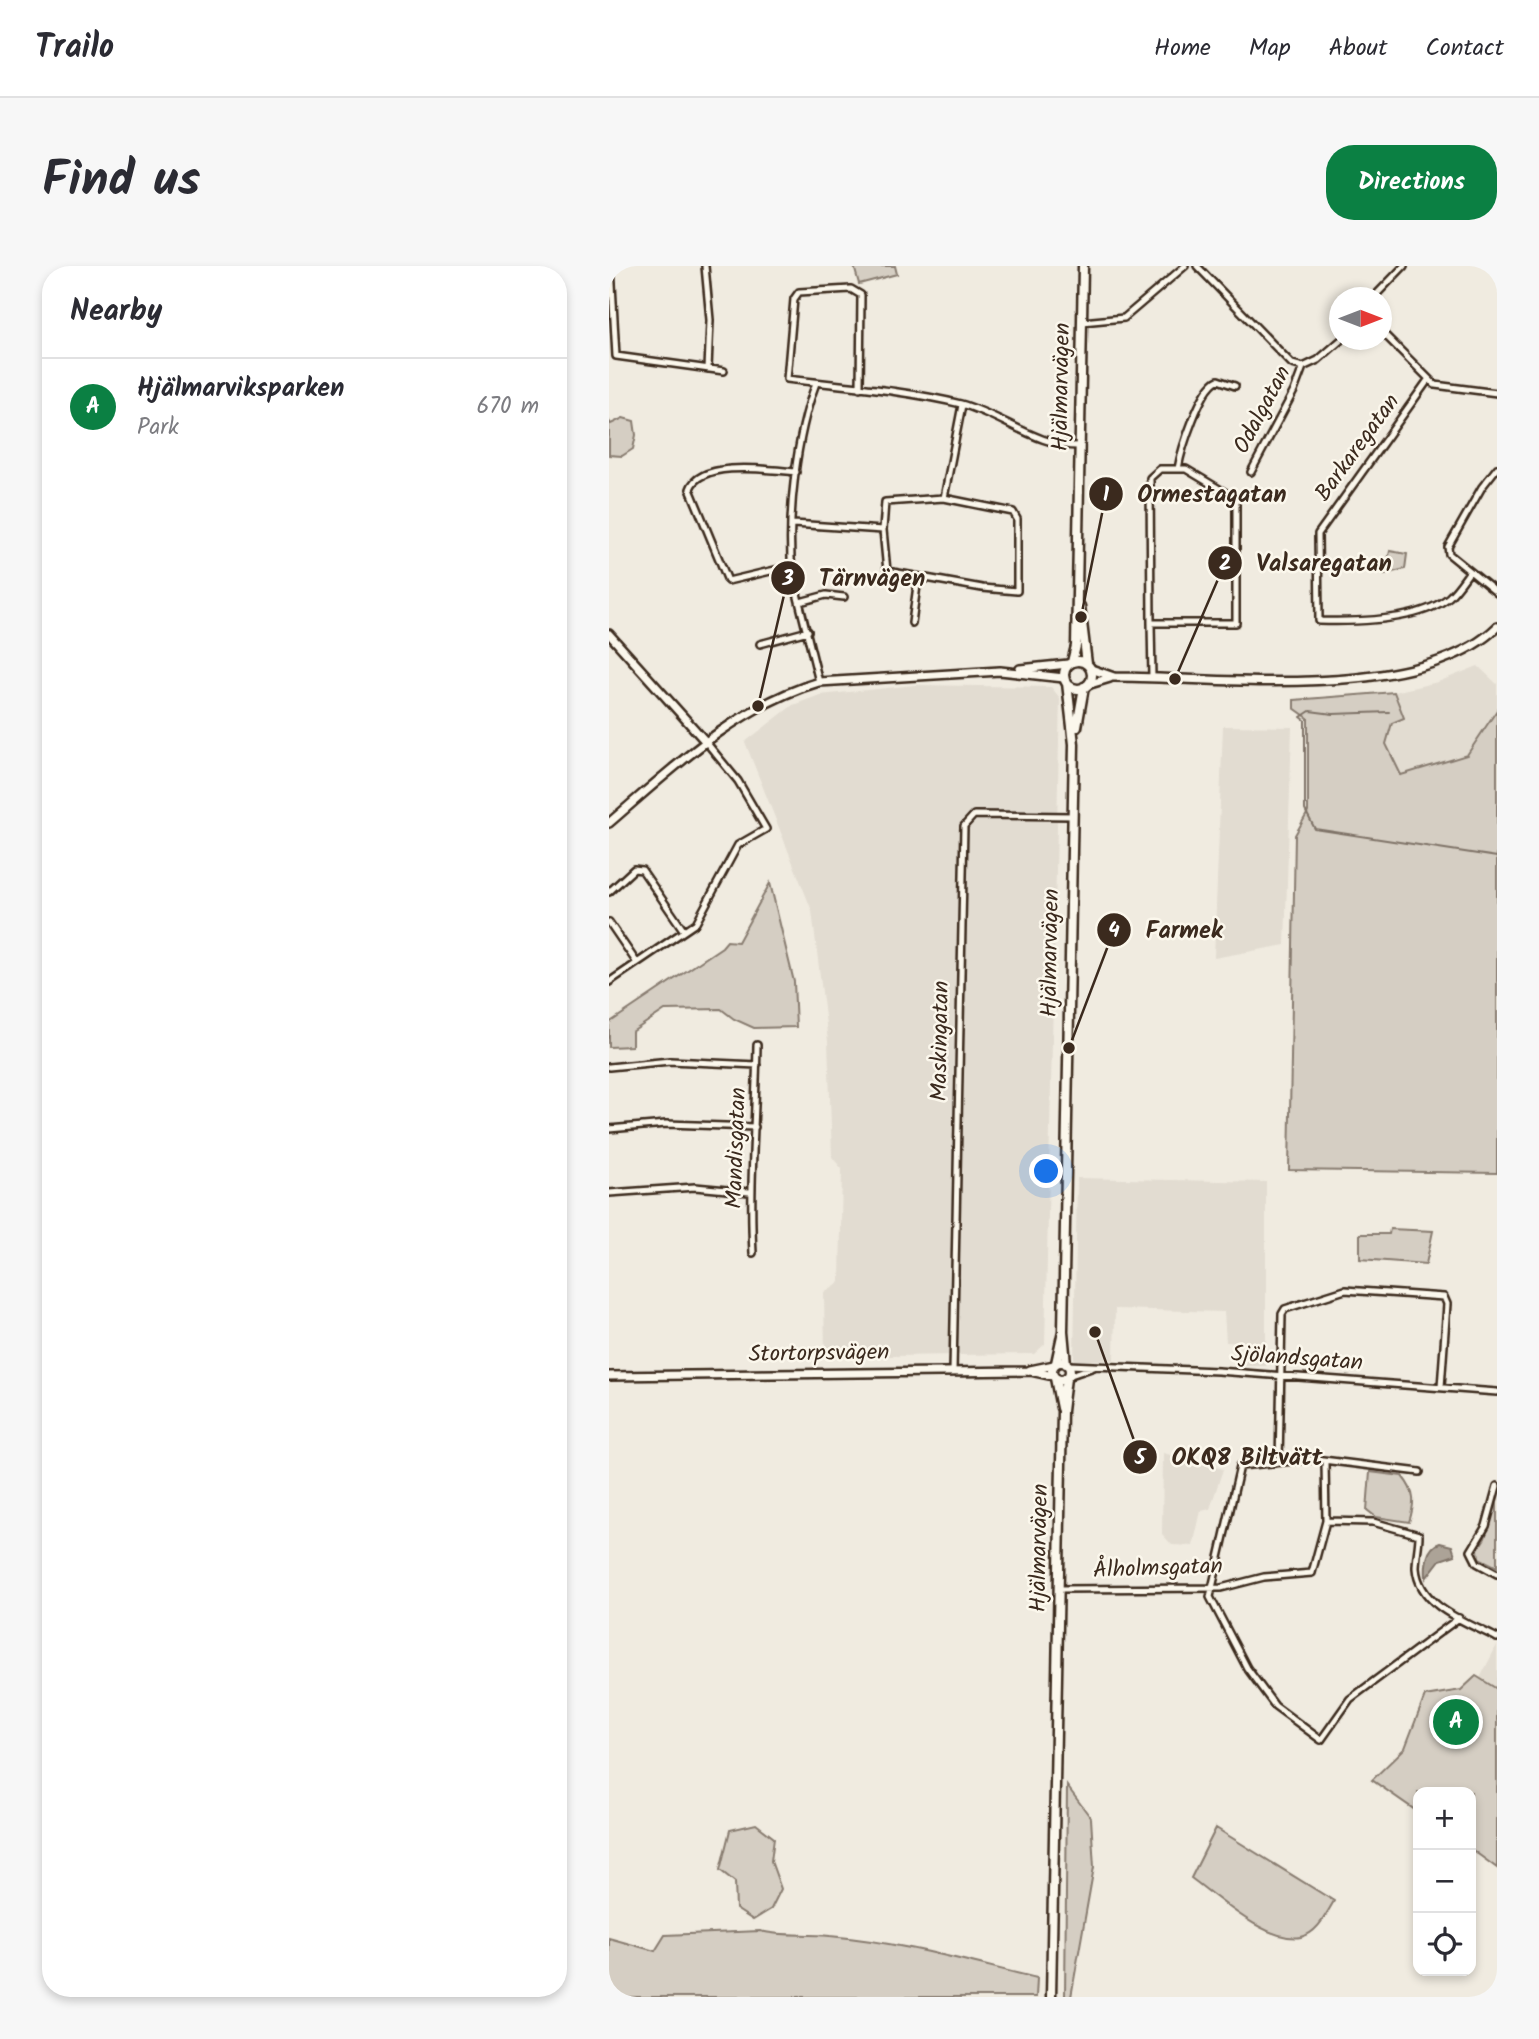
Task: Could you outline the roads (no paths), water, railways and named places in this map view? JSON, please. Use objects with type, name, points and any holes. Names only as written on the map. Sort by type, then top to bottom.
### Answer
[{"type":"main road","name":"Hjälmarvägen","points":[[1070,663],[1076,646],[1083,266]]},
{"type":"main road","name":"Hjälmarvägen","points":[[1077,593],[1089,666]]},
{"type":"main road","points":[[1079,660],[1089,666],[1091,678],[1086,686],[1076,689],[1065,681],[1070,663],[1079,660]]},
{"type":"main road","name":"Hjälmarvägen","points":[[1051,1997],[1062,1411],[1067,1377],[1063,1331],[1074,744],[1065,681]]},
{"type":"main road","name":"Hjälmarvägen","points":[[1074,744],[1086,686]]},
{"type":"main road","name":"Hjälmarvägen","points":[[1062,1411],[1054,1377],[1063,1331]]},
{"type":"main road","points":[[1055,1364],[1067,1364]]},
{"type":"main road","points":[[1054,1377],[1067,1377]]},
{"type":"street","points":[[611,266],[617,356],[724,371]]},
{"type":"street","points":[[705,266],[710,312],[708,369]]},
{"type":"street","points":[[1082,322],[1124,318],[1185,266]]},
{"type":"street","points":[[1197,266],[1292,364],[1303,367]]},
{"type":"street","points":[[1384,287],[1404,266]]},
{"type":"street","points":[[860,388],[860,293],[851,289],[802,290],[796,294],[787,379],[962,405],[995,416],[1050,444],[1080,446]]},
{"type":"street","points":[[1392,342],[1435,385],[1497,393]]},
{"type":"street","name":"Odalgatan","points":[[1251,472],[1294,391],[1303,367],[1318,360],[1330,350]]},
{"type":"street","points":[[1178,469],[1181,450],[1208,388],[1218,380],[1235,386]]},
{"type":"street","name":"Barkaregatan","points":[[1428,380],[1318,534],[1319,621],[1388,619],[1435,604],[1450,596],[1470,571]]},
{"type":"street","points":[[816,383],[796,472],[792,566],[819,682]]},
{"type":"street","points":[[944,498],[962,405]]},
{"type":"street","points":[[792,566],[727,581],[690,489],[694,481],[726,468],[796,472]]},
{"type":"street","points":[[1497,468],[1449,541],[1449,554],[1497,593]]},
{"type":"street","points":[[1151,623],[1236,623],[1237,499],[1186,469],[1160,469],[1150,478],[1151,623],[1152,678]]},
{"type":"street","points":[[944,498],[1013,512],[1017,519],[1017,591],[918,578],[887,571],[883,530],[888,499],[944,498]]},
{"type":"street","points":[[793,524],[883,530]]},
{"type":"street","points":[[912,623],[918,578]]},
{"type":"street","points":[[800,602],[826,595],[844,597]]},
{"type":"street","points":[[1086,686],[1114,677],[1324,680],[1391,672],[1454,655],[1479,642],[1497,627]]},
{"type":"street","points":[[760,643],[808,631]]},
{"type":"street","points":[[609,634],[736,779],[766,829],[738,845],[697,921],[609,982]]},
{"type":"street","points":[[609,823],[706,742],[762,703],[819,682],[1000,671],[1070,663]]},
{"type":"street","points":[[1089,666],[1114,677]]},
{"type":"street","points":[[1000,671],[1065,681]]},
{"type":"street","name":"Maskingatan","points":[[953,1371],[964,826],[974,815],[1073,816]]},
{"type":"street","points":[[609,892],[634,870],[642,870],[684,931]]},
{"type":"street","points":[[609,922],[637,963]]},
{"type":"street","name":"Mandisgatan","points":[[753,1253],[749,1192],[758,1045]]},
{"type":"street","points":[[609,1067],[670,1061],[757,1065]]},
{"type":"street","points":[[609,1129],[666,1124],[755,1127]]},
{"type":"street","points":[[609,1193],[695,1187],[749,1192]]},
{"type":"street","points":[[1279,1462],[1282,1314],[1285,1309],[1345,1290],[1444,1297],[1447,1304],[1441,1387]]},
{"type":"street","name":"Stortorpsvägen","points":[[1030,1371],[1055,1364]]},
{"type":"street","name":"Sjölandsgatan","points":[[1067,1364],[1280,1375],[1497,1392]]},
{"type":"street","name":"Sjölandsgatan","points":[[1067,1377],[1094,1367]]},
{"type":"street","name":"Stortorpsvägen","points":[[609,1376],[1030,1371],[1054,1377]]},
{"type":"street","points":[[1420,1472],[1315,1459],[1240,1466],[1210,1597],[1247,1668],[1279,1710],[1321,1740],[1350,1699],[1459,1618]]},
{"type":"street","name":"Ålholmsgatan","points":[[1058,1589],[1210,1588],[1272,1576],[1312,1573],[1326,1521],[1325,1462]]},
{"type":"street","points":[[1497,1486],[1486,1526],[1471,1551],[1477,1563],[1497,1574]]},
{"type":"street","points":[[1326,1521],[1373,1522],[1419,1535],[1416,1567],[1421,1586],[1433,1602],[1497,1637]]},
{"type":"waterway","points":[[1389,712],[1333,714],[1310,711],[1301,717],[1305,720],[1305,810],[1315,829],[1497,857]]},
{"type":"place","name":"Ormestagatan","points":[[1081,617]]},
{"type":"place","name":"Valsaregatan","points":[[1175,679]]},
{"type":"place","name":"Tärnvägen","points":[[758,706]]},
{"type":"place","name":"Farmek","points":[[1069,1048]]},
{"type":"place","name":"OKQ8 Biltvätt","points":[[1095,1332]]},
{"type":"place","name":"Hjälmarviksparken","points":[[1456,1722]]}]
